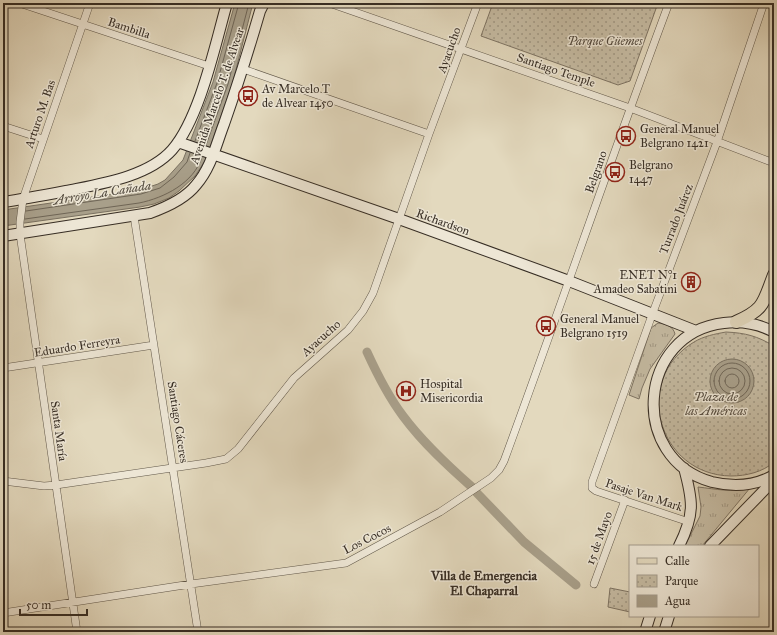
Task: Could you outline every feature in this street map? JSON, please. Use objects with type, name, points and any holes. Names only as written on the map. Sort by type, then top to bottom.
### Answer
[{"type":"main road","name":"Avenida Marcelo T. de Alvear","points":[[4,201],[23,201],[103,183],[136,173],[162,159],[172,150],[183,144],[209,66],[227,3]]},
{"type":"main road","name":"Avenida Marcelo T. de Alvear","points":[[3,236],[150,214],[164,208],[187,194],[196,186],[203,175],[210,153],[243,69],[260,11],[264,3]]},
{"type":"main road","name":"Richardson","points":[[183,144],[399,219],[569,281],[652,315],[696,331]]},
{"type":"main road","points":[[736,322],[752,314],[763,303],[774,275]]},
{"type":"main road","points":[[774,332],[753,324],[736,322],[716,324],[696,331],[673,350],[662,366],[655,384],[653,402],[655,421],[661,439],[671,455],[684,468],[703,479],[724,485],[746,485],[767,479],[774,475]]},
{"type":"main road","points":[[679,545],[689,522],[692,505],[690,490],[684,468]]},
{"type":"main road","points":[[711,545],[774,480]]},
{"type":"main road","points":[[645,632],[650,617]]},
{"type":"main road","points":[[664,632],[668,617]]},
{"type":"street","name":"Bambilla","points":[[19,3],[209,66]]},
{"type":"street","name":"Arturo M. Bas","points":[[20,234],[23,201],[90,3]]},
{"type":"street","name":"Santiago Temple","points":[[328,3],[630,108],[774,163]]},
{"type":"street","name":"Ayacucho","points":[[3,481],[44,486],[56,485],[226,459],[233,454],[294,378],[348,330],[363,311],[373,293],[429,134],[478,3]]},
{"type":"street","name":"Belgrano","points":[[569,281],[669,3]]},
{"type":"street","name":"Turrado Juárez","points":[[592,488],[592,482],[652,315],[717,142],[764,3]]},
{"type":"street","points":[[243,69],[429,134]]},
{"type":"street","points":[[3,126],[43,140]]},
{"type":"street","name":"Santiago Cáceres","points":[[134,216],[198,632]]},
{"type":"street","name":"Santa María","points":[[20,234],[77,632]]},
{"type":"street","name":"Los Cocos","points":[[3,613],[191,584],[346,563],[440,512],[491,478],[499,470],[504,461],[569,281]]},
{"type":"street","name":"Eduardo Ferreyra","points":[[3,368],[154,345]]},
{"type":"street","name":"Pasaje Van Mark","points":[[592,488],[596,491],[689,522]]},
{"type":"street","name":"15 de Mayo","points":[[594,584],[625,500]]},
{"type":"green space","name":"Parque Güemes","points":[[493,3],[658,3],[630,81],[618,85],[481,36]]},
{"type":"green space","points":[[658,323],[669,326],[673,329],[675,334],[650,369],[639,399],[629,395],[651,328]]},
{"type":"green space","name":"Plaza de las Américas","points":[[726,332],[740,333],[751,336],[774,346],[774,462],[760,471],[737,476],[706,472],[686,460],[671,443],[662,423],[659,401],[663,379],[675,359],[694,342]]},
{"type":"green space","points":[[698,487],[718,490],[750,488],[703,545],[686,545],[700,516],[701,507]]},
{"type":"green space","points":[[610,588],[629,592],[629,612],[608,607]]},
{"type":"water","points":[[235,3],[253,3],[232,85],[205,161],[195,176],[169,198],[154,204],[3,226],[3,210],[140,190],[165,180],[183,160],[213,82]]},
{"type":"water","points":[[732,359],[744,363],[750,369],[754,381],[750,393],[744,399],[732,403],[720,399],[714,393],[710,381],[714,369],[720,363]]},
{"type":"waterway","points":[[367,352],[388,393],[411,426],[436,454],[473,488]]},
{"type":"waterway","points":[[475,491],[524,542],[576,585]]},
{"type":"place","name":"Av Marcelo T de Alvear 1450","points":[[248,96]]},
{"type":"place","name":"General Manuel Belgrano 1421","points":[[626,136]]},
{"type":"place","name":"Belgrano 1447","points":[[615,172]]},
{"type":"place","name":"ENET N°1 Amadeo Sabatini","points":[[691,282]]},
{"type":"place","name":"General Manuel Belgrano 1519","points":[[546,326]]},
{"type":"place","name":"Hospital Misericordia","points":[[406,391]]},
{"type":"district","name":"Villa de Emergencia El Chaparral","points":[[484,582]]},
{"type":"water label","name":"Arroyo La Cañada","points":[[102,192]]}]
